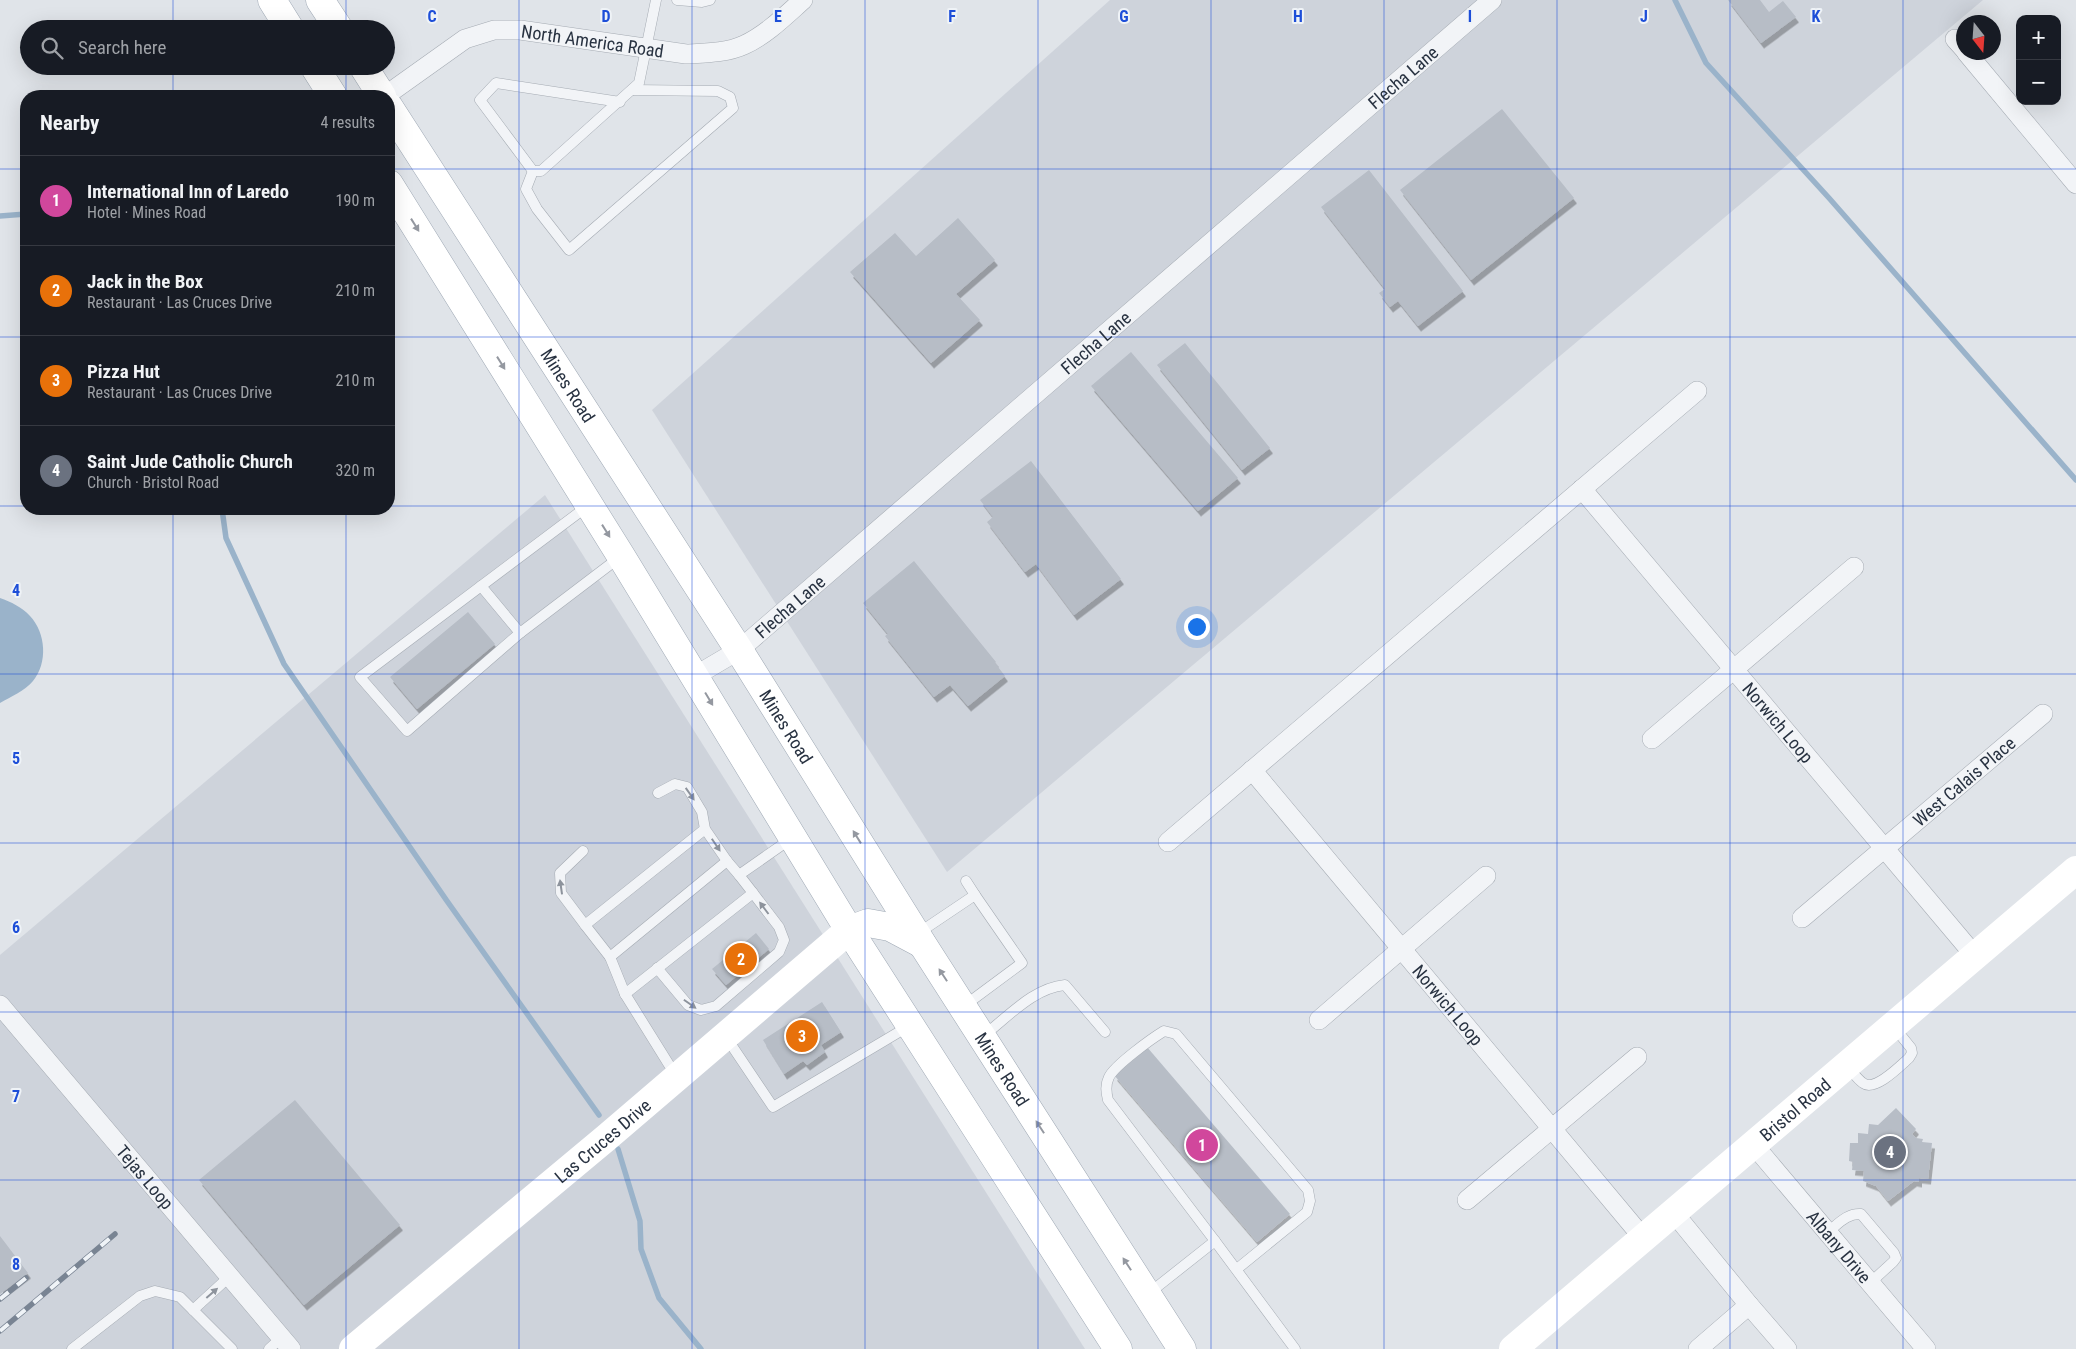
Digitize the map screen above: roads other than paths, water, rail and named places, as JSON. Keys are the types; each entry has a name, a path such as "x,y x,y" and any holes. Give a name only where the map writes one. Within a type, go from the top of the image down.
{"main road":[{"path":"272,0 284,20"},
{"path":"320,0 333,20"},
{"path":"320,75 329,90"},
{"path":"369,75 379,90"},
{"name":"Mines Road","path":"395,116 740,650 920,939 1182,1349"},
{"path":"395,194 590,505 849,930 1118,1349"},
{"name":"Bristol Road","path":"1513,1349 2076,870"},
{"path":"849,930 868,923 890,927 920,939"},
{"name":"Las Cruces Drive","path":"353,1349 677,1078 849,930"}],"street":[{"name":"North America Road","path":"392,90 465,39 494,30 520,30 686,54 709,52 742,46 764,33 803,0"},
{"name":"Flecha Lane","path":"695,676 740,650 1492,0"},
{"path":"1972,60 2076,184"},
{"path":"1168,842 1697,391"},
{"name":"Norwich Loop","path":"1582,490 1975,956"},
{"path":"1652,739 1854,567"},
{"name":"West Calais Place","path":"1802,918 2043,714"},
{"name":"Norwich Loop","path":"1252,770 1644,1239"},
{"path":"1319,1020 1486,876"},
{"name":"Tejas Loop","path":"0,1005 230,1276 281,1345"},
{"path":"1467,1200 1637,1057"},
{"name":"Albany Drive","path":"1753,1144 1926,1349"},
{"path":"1674,1213 1787,1349"},
{"path":"1698,1349 1749,1305"}],"lane":[{"path":"534,171 541,171 639,83 656,0"},
{"path":"676,0 702,2 710,0"},
{"path":"534,171 480,100 496,82 620,102"},
{"path":"534,171 526,189 537,209 569,250 733,108 730,97 718,91 632,90"},
{"path":"590,505 360,677 407,731 520,633 621,556"},
{"path":"481,586 520,633"},
{"path":"657,968 688,1005 701,1010 716,1006 779,952 784,940 779,927 727,861 705,829 702,812 686,787 675,784 658,793"},
{"path":"585,926 705,829"},
{"path":"739,875 793,838"},
{"path":"584,851 560,873 561,893 610,957 625,994 677,1078"},
{"path":"610,957 727,861"},
{"path":"963,1007 1022,963 966,881"},
{"path":"625,994 753,892"},
{"path":"920,939 975,894"},
{"path":"982,1037 1041,991 1053,986 1065,985 1105,1032"},
{"path":"725,1036 773,1107 910,1025"},
{"path":"1237,1269 1307,1212 1310,1201 1308,1190 1176,1034 1164,1031 1146,1042 1109,1076 1106,1088 1108,1100 1237,1269 1293,1348"},
{"path":"1828,1232 1846,1217 1861,1214 1894,1253 1896,1258 1893,1262 1870,1283"},
{"path":"1147,1294 1216,1241"},
{"path":"193,1310 230,1276"},
{"path":"72,1349 140,1296 154,1291 180,1297 232,1349"}],"water":[{"path":"0,598 16,605 30,616 42,639 43,657 38,674 30,685 0,703"}],"waterway":[{"path":"1675,0 1706,63 1829,198 2076,480"},
{"path":"0,216 20,214"},
{"path":"223,515 226,538 284,664 447,901 599,1115"},
{"path":"618,1149 640,1221 641,1249 659,1298 701,1349"}],"railway":[{"path":"0,1331 115,1234"},
{"path":"0,1299 26,1278"}],"place":[{"name":"Jack in the Box","path":"741,959"},
{"name":"Pizza Hut","path":"802,1036"},
{"name":"International Inn of Laredo","path":"1202,1145"},
{"name":"Saint Jude Catholic Church","path":"1890,1152"}]}
